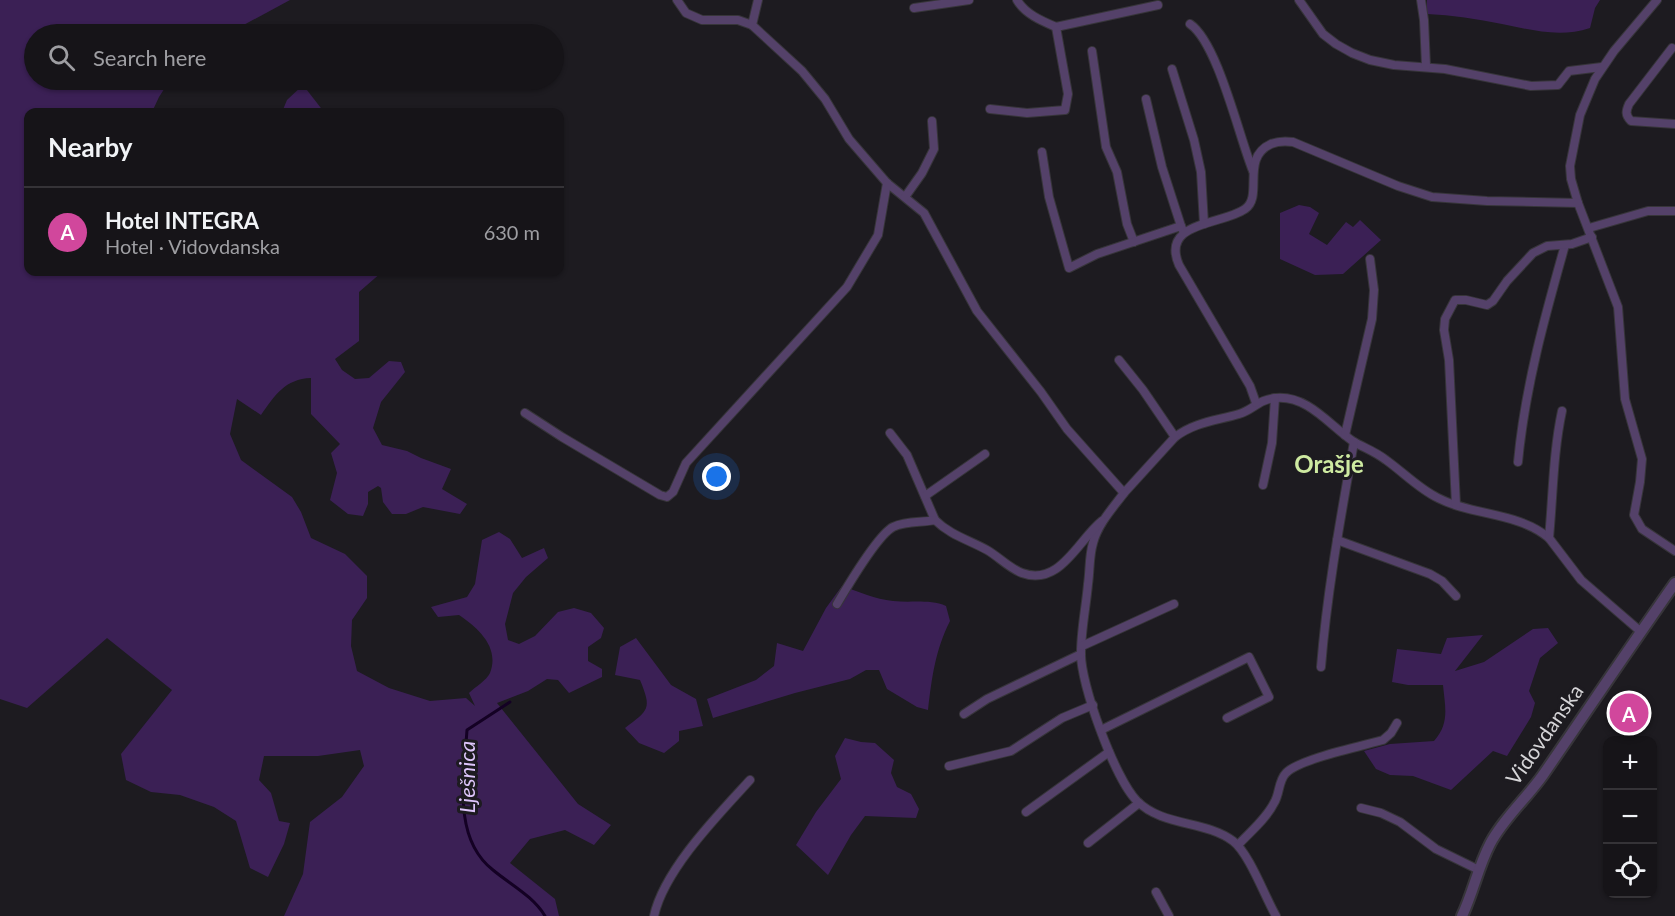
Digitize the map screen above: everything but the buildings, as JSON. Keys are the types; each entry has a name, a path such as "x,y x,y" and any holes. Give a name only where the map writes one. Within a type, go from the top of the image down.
{"street":[{"path":"677,0 686,13 702,20 738,20 752,25 802,71 830,106 849,139 887,183 924,213 976,311 1041,392 1067,429 1124,493"},
{"path":"752,25 758,0"},
{"path":"914,8 969,0"},
{"path":"1017,0 1036,18 1056,27 1158,5"},
{"path":"1299,0 1323,34 1336,44 1352,53 1394,65 1426,66 1531,87 1558,86 1569,71 1602,67"},
{"path":"1420,0 1424,20 1426,66"},
{"path":"1657,0 1602,67 1590,90 1580,115 1571,154 1571,179 1618,307 1625,399 1642,459 1634,515 1642,529 1675,551"},
{"path":"1190,24 1196,28 1208,47 1226,90 1253,171"},
{"path":"990,109 1027,113 1065,110 1068,94 1056,27"},
{"path":"1672,48 1626,111 1631,121 1675,124"},
{"path":"1092,51 1106,147 1117,172 1127,224 1134,242"},
{"path":"1172,69 1194,140 1201,172 1203,224"},
{"path":"1146,99 1162,167 1182,229 1175,255 1250,386 1256,403"},
{"path":"905,196 922,173 934,149 932,121"},
{"path":"1042,152 1049,197 1069,268 1097,254 1235,215 1248,208 1252,199 1253,171 1257,158 1266,147 1278,142 1286,141 1432,197 1578,203"},
{"path":"525,413 660,495 668,496 673,492 686,463 847,287 878,235 887,183"},
{"path":"1589,228 1648,211 1675,211"},
{"path":"1456,505 1449,360 1444,330 1445,320 1455,300 1490,304 1507,281 1533,253 1547,246 1565,245 1592,237"},
{"path":"1518,462 1526,399 1542,327 1565,245"},
{"path":"1345,435 1372,320 1374,290 1370,259"},
{"path":"1119,360 1175,437"},
{"path":"1263,485 1272,443 1275,398"},
{"path":"890,433 907,455 935,520 945,530 987,550 1023,573 1038,575 1053,571 1067,561 1083,539 1103,520 1124,493 1175,437 1194,425 1240,414 1256,403 1275,398 1301,402 1354,442 1379,455 1435,497 1534,527 1549,538 1585,585 1640,631"},
{"path":"1549,538 1555,443 1562,411"},
{"path":"1321,667 1337,540 1354,442"},
{"path":"926,496 985,454"},
{"path":"837,604 864,562 892,528 913,522 935,520"},
{"path":"1103,520 1093,543 1081,650 1092,705 1110,752 1125,785 1139,803 1164,818 1213,831 1238,845 1276,916"},
{"path":"1337,540 1430,574 1442,581 1456,596"},
{"name":"Vidovdanska","path":"1461,916 1469,901 1490,843 1502,824 1530,793 1640,631 1673,591"},
{"path":"964,714 987,699 1174,604"},
{"path":"1101,730 1249,657 1269,697 1227,718"},
{"path":"948,766 1011,752 1062,718 1092,705"},
{"path":"1238,845 1270,810 1286,773 1309,761 1383,740 1397,723"},
{"path":"1026,812 1110,752"},
{"path":"654,916 666,884 704,831 750,780"},
{"path":"1088,843 1139,803"},
{"path":"1361,808 1381,813 1400,822 1436,849 1479,870"},
{"path":"1156,892 1169,916"}],"shaded area":[{"path":"0,0 290,0 246,24 24,24 24,90 164,90 154,108 24,108 24,276 377,276 359,292 359,341 335,359 342,370 355,379 369,378 389,361 401,362 405,372 381,402 373,428 382,445 407,451 451,469 442,489 467,504 460,514 423,507 406,514 392,514 383,502 381,488 378,486 368,492 368,504 363,516 348,514 330,500 337,473 331,453 340,444 311,414 311,378 294,381 287,385 261,415 237,399 230,434 241,460 292,497 301,512 311,538 345,554 367,576 367,598 352,620 351,646 357,671 389,688 430,701 466,698 475,706 469,693 488,676 492,664 490,647 480,632 459,615 438,617 431,607 467,597 475,584 482,540 499,532 510,539 522,558 544,548 548,558 526,577 513,593 505,624 508,640 519,644 535,636 558,612 574,608 591,613 604,628 601,638 588,647 588,661 602,669 602,677 569,693 558,680 547,679 528,691 497,703 578,804 611,825 594,845 565,830 530,839 510,863 555,899 559,916 284,916 303,874 310,822 342,797 364,766 360,750 318,756 264,756 259,780 271,793 279,821 290,823 284,844 268,877 250,868 236,821 214,807 180,795 151,792 126,780 121,754 172,690 107,638 27,708 0,699"},
{"path":"1427,0 1600,0 1595,8 1590,28 1557,33 1427,14"},
{"path":"298,90 307,90 321,108 284,108 287,100"},
{"path":"1299,205 1310,207 1319,213 1309,234 1327,245 1346,222 1353,227 1360,220 1381,240 1343,274 1315,275 1280,259 1280,213"},
{"path":"842,586 886,600 927,602 946,606 950,621 938,654 928,710 917,707 887,689 879,670 866,670 850,679 713,718 707,699 756,680 774,666 777,643 803,651 826,608"},
{"path":"1548,628 1558,643 1540,658 1529,691 1535,703 1531,717 1507,756 1493,751 1451,790 1413,776 1390,775 1376,769 1364,751 1390,744 1434,741 1444,721 1443,685 1408,685 1392,682 1397,649 1441,654 1447,638 1483,635 1455,671 1484,662 1533,629"},
{"path":"636,638 671,685 696,699 703,726 679,731 679,741 664,753 639,743 625,728 643,713 647,703 640,680 615,675 620,647"},
{"path":"845,738 875,743 894,760 891,773 897,787 911,794 919,809 916,818 865,816 828,875 796,845 816,812 841,779 835,756"}],"waterway":[{"name":"Lješnica","path":"510,702 467,730 463,786 466,824 471,841 480,857 528,897 545,916"}],"place":[{"name":"Hotel INTEGRA","path":"1629,713"}],"district":[{"name":"Orašje","path":"1329,465"}]}
